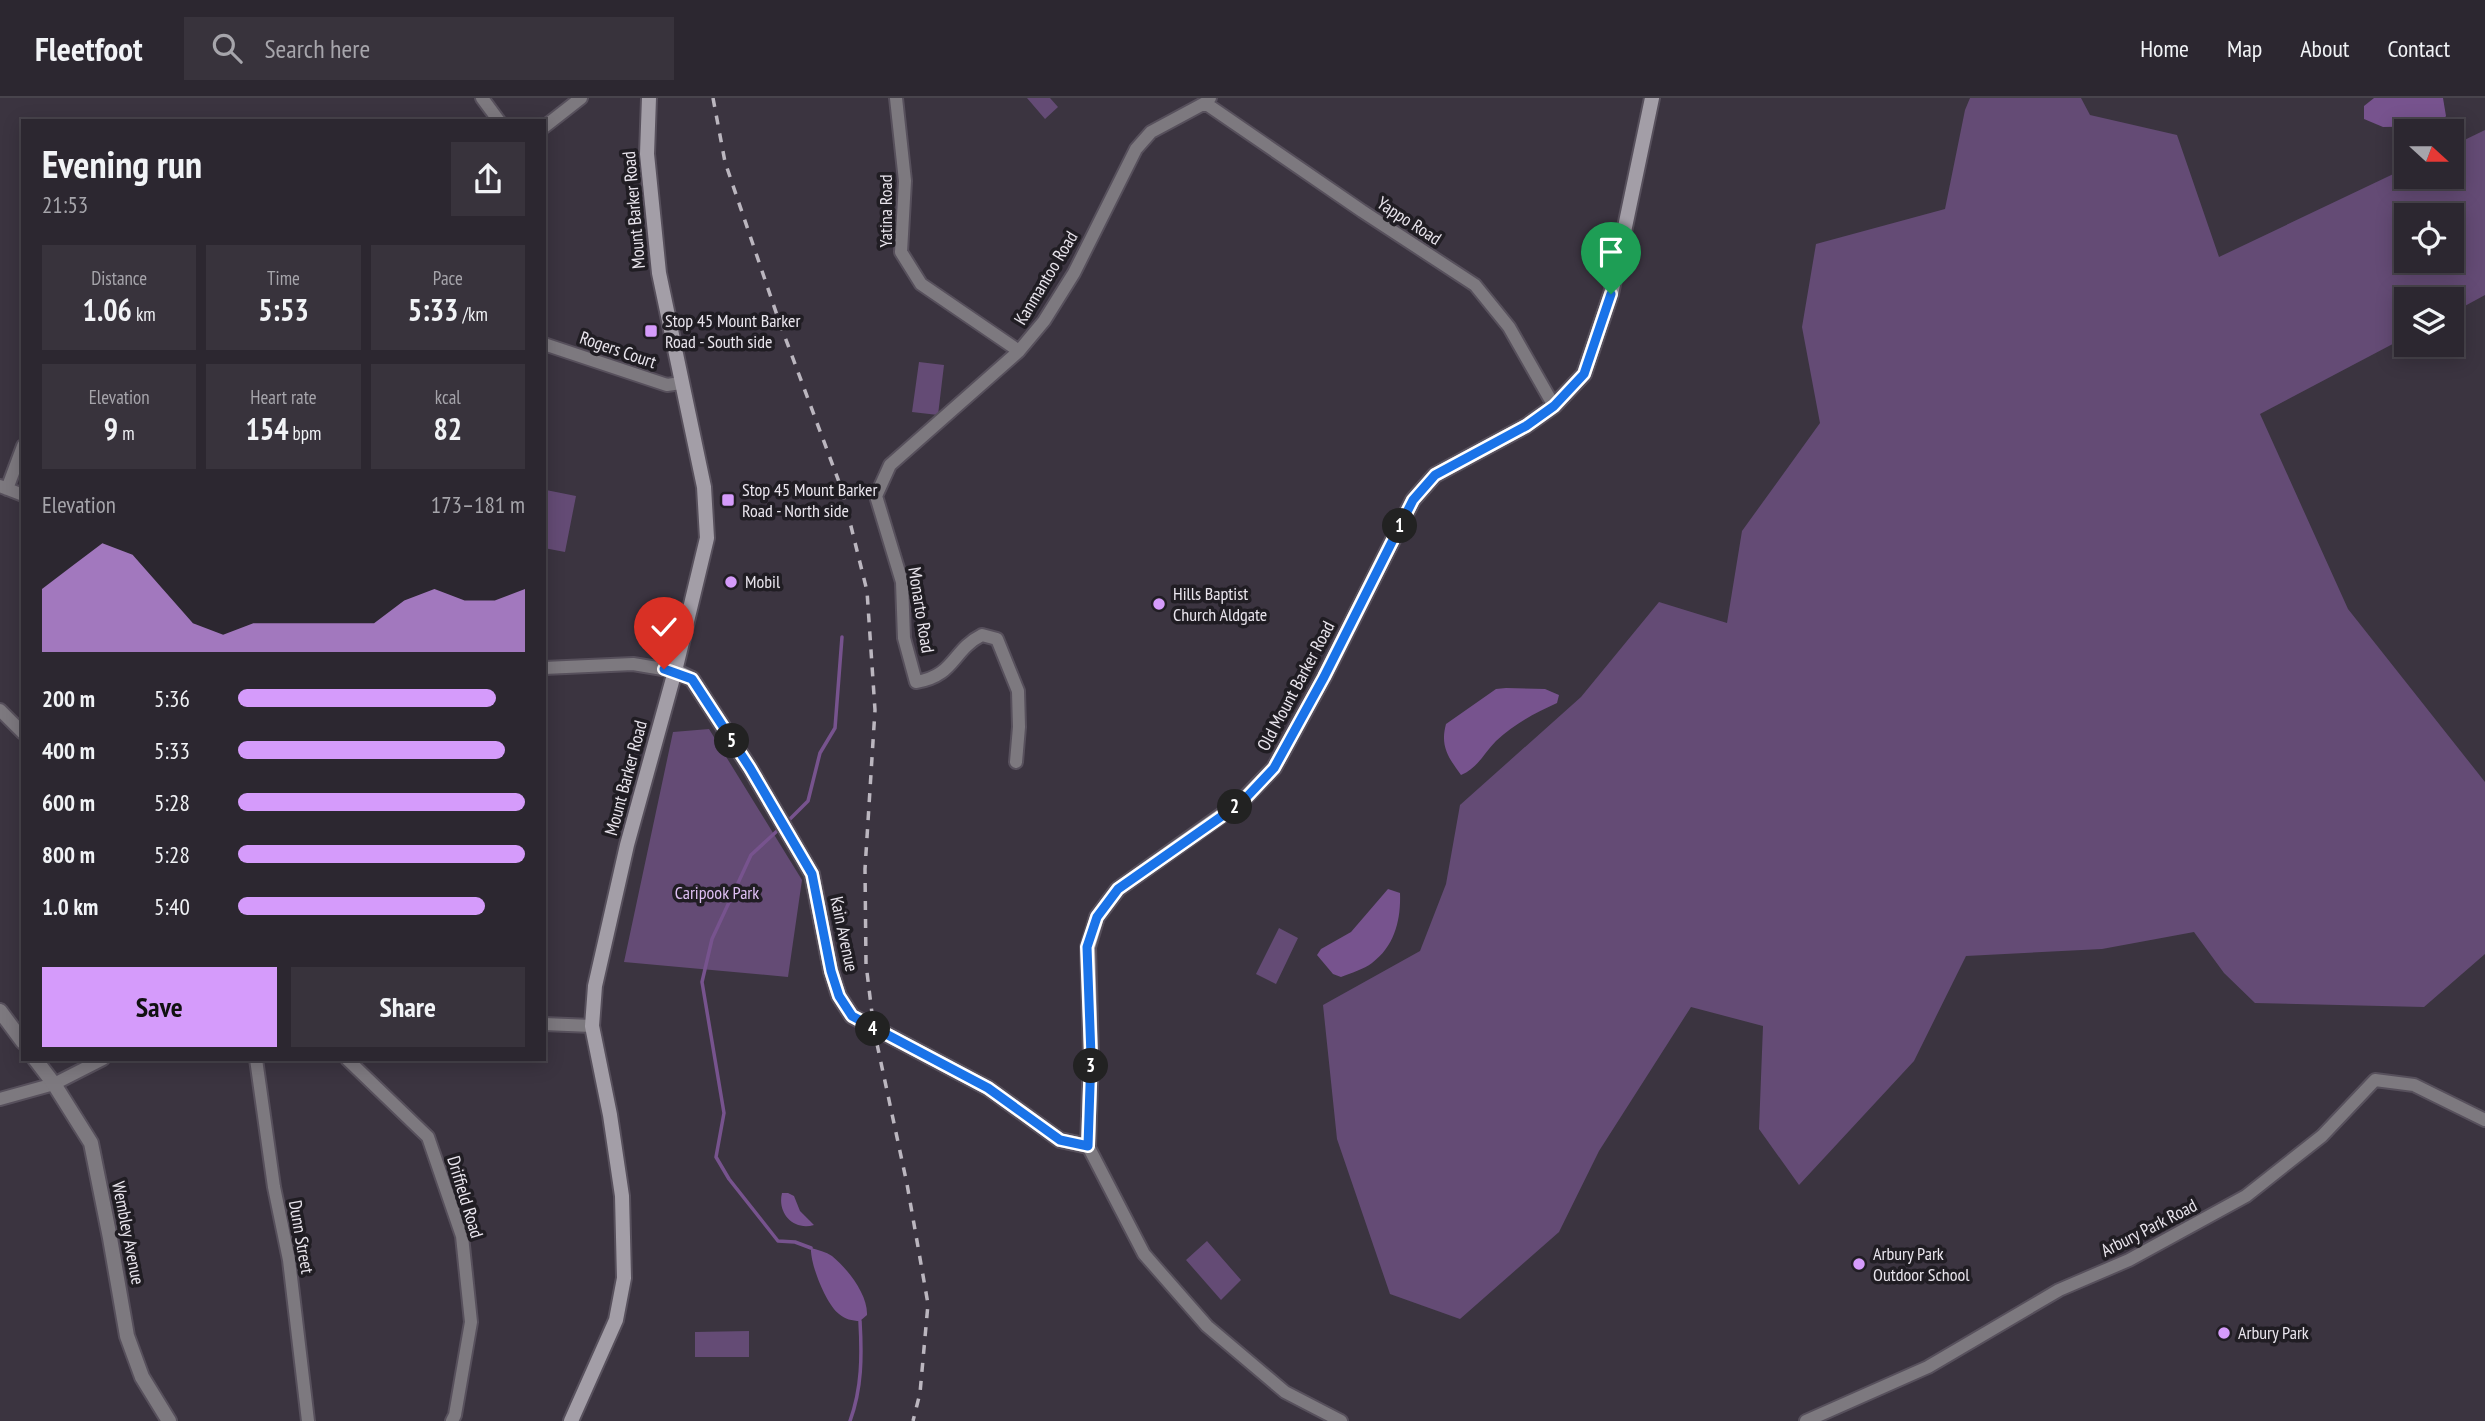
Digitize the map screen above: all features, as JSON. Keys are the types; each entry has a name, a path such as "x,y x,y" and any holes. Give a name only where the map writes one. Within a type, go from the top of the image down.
{"main road":[{"name":"Mount Barker Road","path":"571,1421 616,1320 624,1278 622,1196 610,1115 592,1027 595,986 627,845 675,671 707,538 704,487 659,273 647,154 649,98"},
{"name":"Old Mount Barker Road","path":"1088,1146 1091,1056 1087,947 1097,917 1118,889 1242,802 1274,768 1324,677 1413,500 1435,475 1526,426 1554,406 1584,374 1611,294 1651,98"},
{"name":"Kain Avenue","path":"675,671 692,679 750,768 812,874 831,971 839,996 852,1016 988,1088 1060,1140 1088,1146"}],"street":[{"path":"482,98 498,119"},
{"path":"546,125 581,98"},
{"name":"Yatina Road","path":"895,98 905,181 901,252 921,284 1020,351"},
{"name":"Kanmantoo Road","path":"890,465 1020,351 1044,321 1074,272 1136,149 1151,132 1208,101"},
{"name":"Yappo Road","path":"1208,101 1362,211 1475,285 1509,327 1554,406"},
{"name":"Rogers Court","path":"546,345 667,386 681,383"},
{"path":"21,450 3,488 21,494"},
{"name":"Monarto Road","path":"890,465 876,496 902,582 904,638 916,682 931,680 948,669 968,642 982,635 997,639 1018,691 1016,762"},
{"path":"546,668 633,664 675,671"},
{"path":"0,710 21,731"},
{"path":"0,1011 21,1039"},
{"path":"546,1024 592,1027"},
{"name":"Wembley Avenue","path":"37,1061 90,1143 127,1336 142,1377 169,1421"},
{"path":"0,1099 54,1084 99,1061"},
{"name":"Dunn Street","path":"257,1061 274,1187 289,1260 308,1421"},
{"name":"Driffield Road","path":"349,1061 428,1137 462,1236 471,1322 452,1421"},
{"name":"Arbury Park Road","path":"1806,1421 1928,1367 2059,1290 2129,1261 2246,1196 2322,1136 2375,1080 2414,1085 2485,1120"},
{"name":"Old Mount Barker Road","path":"1088,1146 1144,1254 1207,1326 1285,1392 1342,1421"}],"green space":[{"path":"1027,98 1050,98 1058,107 1045,119"},
{"path":"1970,98 2081,98 2090,115 2177,135 2219,257 2394,174 2394,189 2464,189 2464,140 2485,130 2485,295 2464,306 2464,287 2394,287 2394,343 2260,414 2348,609 2485,782 2485,954 2424,1007 2255,1003 2224,973 2194,932 2102,949 1966,956 1914,1061 1799,1185 1759,1129 1763,1026 1691,1007 1599,1151 1559,1232 1460,1319 1390,1294 1337,1139 1323,1005 1420,951 1446,884 1460,805 1581,697 1659,602 1727,623 1742,531 1820,423 1802,327 1816,244 1945,209 1965,110"},
{"path":"919,362 944,365 938,415 912,412"},
{"path":"546,490 576,496 565,552 546,548"},
{"name":"Caripook Park","path":"709,729 802,880 788,977 624,962 673,732"},
{"path":"1279,928 1298,938 1276,984 1256,974"},
{"path":"1207,1241 1241,1280 1221,1300 1186,1260"},
{"path":"749,1331 749,1357 695,1357 695,1332"}],"shaded area":[{"path":"2374,98 2443,98 2446,116 2444,119 2394,119 2394,127 2383,127 2364,119 2364,106"},
{"path":"1496,689 1545,689 1559,695 1557,703 1510,729 1476,764 1461,775 1446,751 1446,724"},
{"path":"1388,889 1400,893 1400,903 1398,922 1386,949 1372,963 1361,969 1341,977 1333,974 1317,955 1321,949 1351,932"},
{"path":"782,1193 794,1196 800,1211 814,1225 799,1225 788,1219 782,1207"},
{"path":"811,1248 832,1256 856,1283 864,1299 867,1315 860,1321 841,1316 829,1302 816,1273"}],"waterway":[{"path":"790,819 808,801 820,753 835,728 842,637"},
{"path":"777,831 751,855 712,939 702,982 724,1113 716,1157 729,1179 778,1241 795,1242 811,1248"},
{"path":"850,1421 860,1372 860,1321"}],"railway":[{"path":"713,98 725,162 779,321 842,490 867,591 875,710 865,869 866,964 874,1030 907,1184 928,1304 920,1393 913,1421"}],"place":[{"name":"Stop 45 Mount Barker Road - South side","path":"651,331"},
{"name":"Stop 45 Mount Barker Road - North side","path":"728,500"},
{"name":"Mobil","path":"731,582"},
{"name":"Hills Baptist Church Aldgate","path":"1159,604"},
{"name":"Arbury Park Outdoor School","path":"1859,1264"},
{"name":"Arbury Park","path":"2224,1333"}],"route":[{"path":"664,669 692,679 750,768 812,874 831,971 839,996 852,1016 988,1088 1060,1140 1088,1146 1091,1056 1087,947 1097,917 1118,889 1242,802 1274,768 1324,677 1413,500 1435,475 1526,426 1554,406 1584,374 1611,294"}]}
